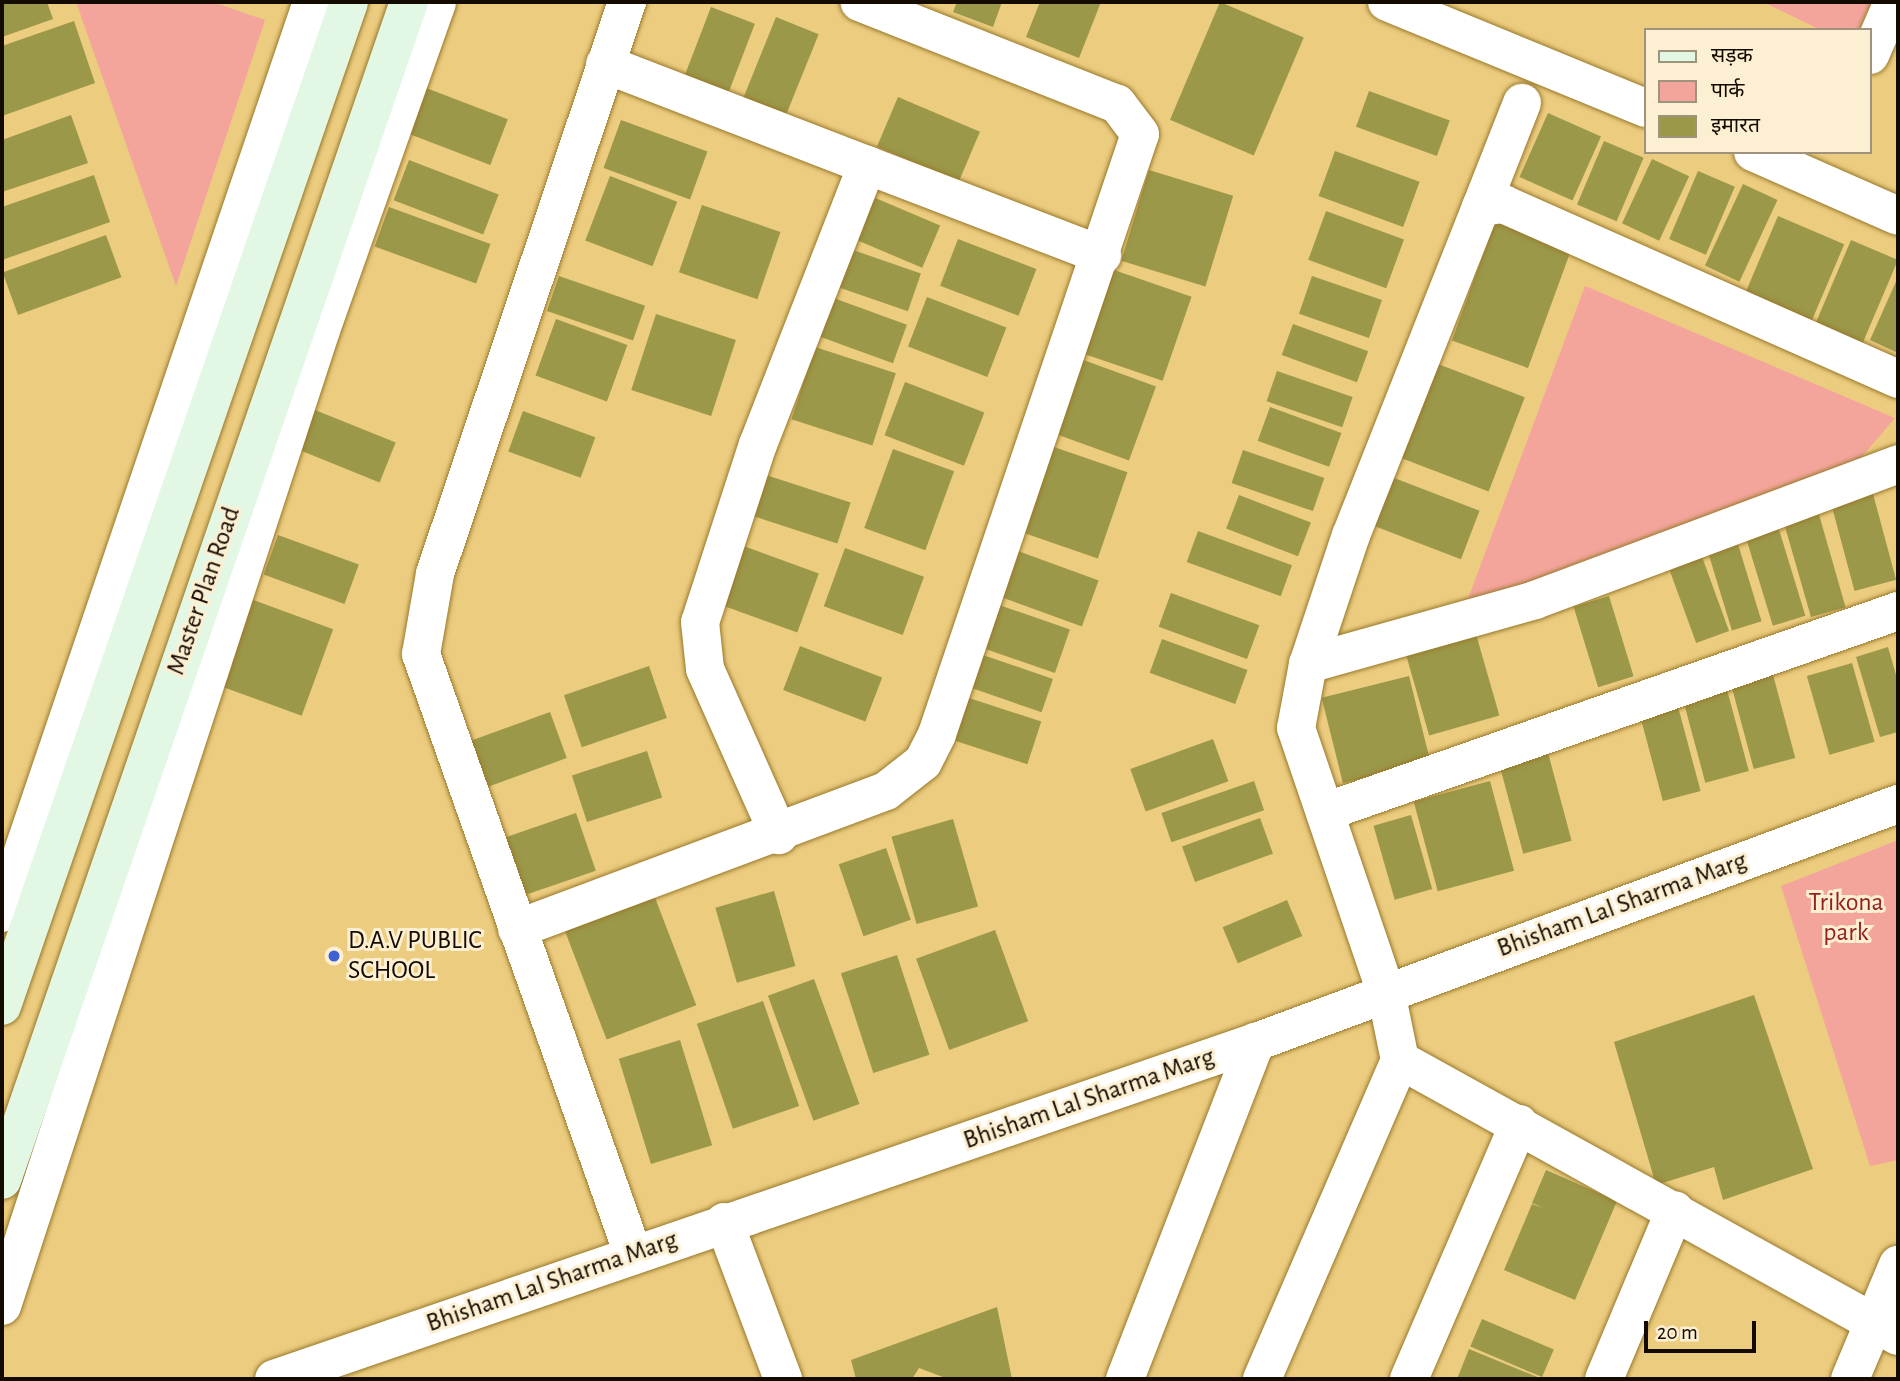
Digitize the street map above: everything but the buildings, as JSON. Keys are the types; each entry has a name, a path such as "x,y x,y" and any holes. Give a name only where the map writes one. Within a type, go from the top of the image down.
{"main road":[{"path":"2,1006 349,2"},
{"name":"Master Plan Road","path":"2,1180 409,2"}],"street":[{"path":"2,912 313,2"},
{"path":"2,1306 317,343 437,2"},
{"path":"627,2 423,617 428,687 633,1254"},
{"path":"517,929 779,835 886,791 923,762 983,606 1136,155 1140,134 1132,115 860,2"},
{"path":"1387,2 1449,14 1644,107"},
{"path":"1872,50 1893,2"},
{"path":"605,64 1101,255"},
{"path":"1262,1379 1400,1060 1387,992 1296,728 1308,664 1351,535 1522,103"},
{"path":"1763,154 1824,166 1898,216"},
{"path":"779,835 705,669 701,622 758,444 867,165"},
{"path":"1480,207 1504,204 1898,379"},
{"path":"1308,664 1535,600 1898,464"},
{"path":"1325,812 1898,611"},
{"name":"Bhisham Lal Sharma Marg","path":"274,1379 724,1222 1256,1042 1898,804"},
{"path":"1125,1379 1256,1042"},
{"path":"1400,1060 1887,1328"},
{"path":"1409,1379 1519,1124"},
{"path":"1604,1379 1675,1210"},
{"path":"724,1222 783,1379"},
{"path":"1850,1379 1887,1328 1898,1265"}],"green space":[{"path":"76,2 213,2 265,20 176,286"},
{"path":"1763,2 1871,2 1860,28 1817,28"},
{"path":"1585,286 1895,418 1853,467 1590,569 1466,604"},
{"name":"Trikona park","path":"1898,840 1898,1160 1870,1166 1781,886"}],"place":[{"name":"D.A.V PUBLIC SCHOOL","path":"334,956"}]}
